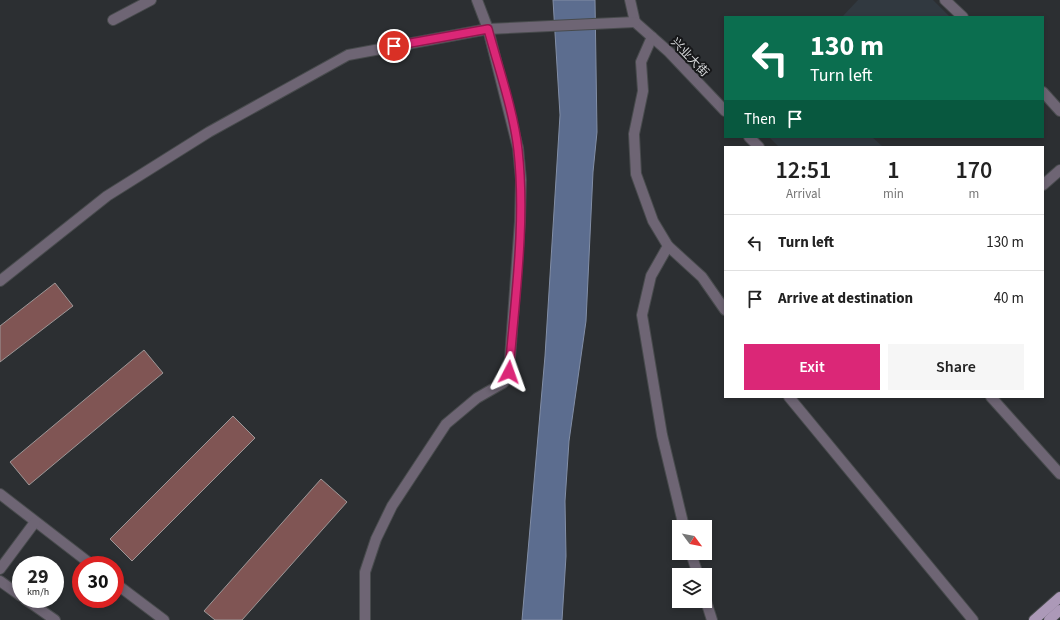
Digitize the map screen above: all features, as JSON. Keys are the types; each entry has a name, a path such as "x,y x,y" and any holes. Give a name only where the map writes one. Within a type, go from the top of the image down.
{"main road":[{"path":"1034,620 1060,597"},
{"path":"1049,620 1060,610"}],"street":[{"path":"113,20 151,0"},
{"path":"365,620 365,572 376,539 392,506 446,424 478,398 503,383 508,378 520,221 521,180 518,148 512,121 488,29 477,0"},
{"path":"0,281 107,196 209,132 348,55 488,29 635,22 630,0"},
{"path":"945,0 962,16"},
{"name":"兴业大街","path":"635,22 652,37 724,110"},
{"path":"652,37 642,62 643,91 634,134 636,174 653,221 668,246 702,277 724,309"},
{"path":"1044,93 1060,111"},
{"path":"750,138 758,146"},
{"path":"1044,185 1060,170"},
{"path":"668,246 651,276 642,315 662,434 682,520"},
{"path":"790,398 973,620"},
{"path":"992,398 1060,474"},
{"path":"0,494 80,556"},
{"path":"0,569 35,522"},
{"path":"0,581 12,590"},
{"path":"124,590 158,618"},
{"path":"38,608 55,620"},
{"path":"708,608 712,620"}],"shaded area":[{"path":"858,0 933,0 949,16 843,16"},
{"path":"770,138 873,138 882,146 778,146"}],"water":[{"path":"553,0 595,0 597,132 593,172 586,321 569,441 565,501 566,556 562,620 522,620 545,356 560,115"}],"building":[{"path":"55,283 73,306 0,362 0,326"},
{"path":"144,350 163,373 29,485 10,462"},
{"path":"233,416 255,438 132,561 110,539"},
{"path":"321,479 347,502 242,620 215,620 204,611"}],"route":[{"path":"394,46 488,29 518,148 521,180 520,221 509,372"}]}
